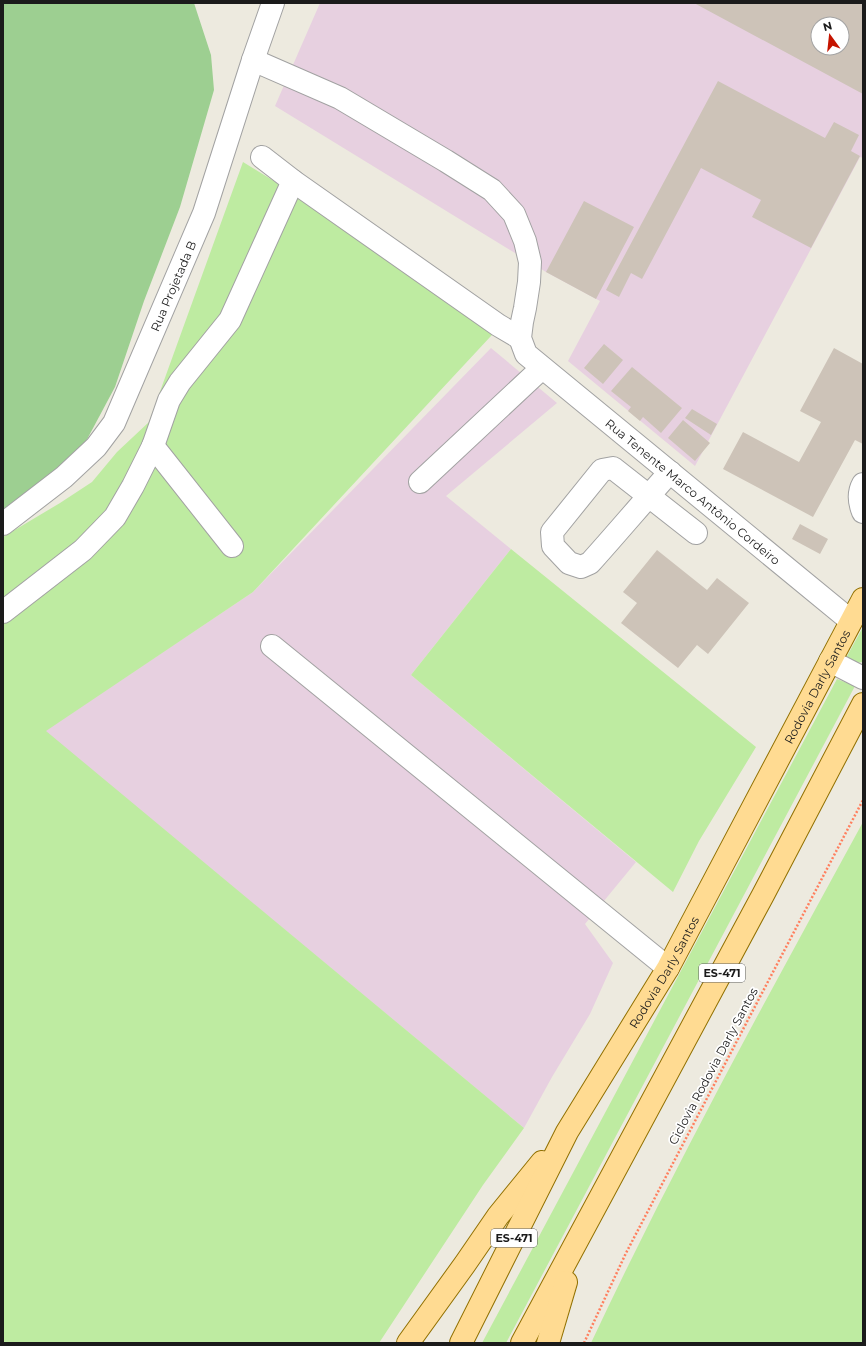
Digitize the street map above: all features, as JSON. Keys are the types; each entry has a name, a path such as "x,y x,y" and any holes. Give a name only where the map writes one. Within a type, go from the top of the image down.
{"main road":[{"name":"Rodovia Darly Santos","path":"461,1343 567,1132 668,968 863,599"},
{"name":"ES-471","path":"522,1343 763,895 863,704"},
{"path":"408,1343 498,1216 567,1132"},
{"path":"548,1343 578,1241"}],"street":[{"name":"Rua Projetada B","path":"3,524 64,477 96,447 114,423 204,213 253,60 273,3"},
{"path":"253,60 340,98 446,160 492,190 514,214 525,241 530,262 526,308 520,338 498,325 293,181 262,157"},
{"path":"3,612 84,550 115,517 133,486 152,446 169,400 180,382 230,320 293,181"},
{"name":"Rua Tenente Marco Antônio Cordeiro","path":"520,338 526,354 538,365 852,621"},
{"path":"420,482 538,365"},
{"path":"152,446 232,546"},
{"path":"670,472 650,496 590,563 581,567 570,563 553,546 552,532 602,470 613,468 650,496 696,533"},
{"path":"863,484 859,491 860,505 863,512"},
{"path":"272,646 668,968"},
{"path":"830,661 863,678"}],"path":[{"name":"Ciclovia Rodovia Darly Santos","path":"584,1343 626,1253 863,800"}],"shaded area":[{"path":"320,3 863,3 863,158 860,157 695,466 568,361 600,301 546,272 275,106"},
{"path":"491,348 557,403 446,496 511,549 411,675 636,862 585,924 613,963 590,1014 552,1077 524,1128 45,731 253,592"}],"green space":[{"path":"3,3 194,3 211,55 214,90 180,207 144,301 115,387 84,445 42,484 3,510"},
{"path":"243,162 504,322 253,592 46,731 524,1128 483,1185 379,1343 3,1343 3,537 92,482 117,452 149,422"},
{"path":"511,549 756,747 699,841 673,892 411,675"},
{"path":"863,627 863,662 855,663 846,658"},
{"path":"837,679 855,686 506,1343 482,1343"},
{"path":"863,822 863,1343 591,1343 655,1211"}],"building":[{"path":"694,3 863,3 863,94"},
{"path":"718,81 825,138 834,122 859,135 851,151 860,156 811,248 752,217 761,200 701,168 642,279 631,273 619,297 606,290"},
{"path":"584,201 634,227 596,299 546,272"},
{"path":"604,344 623,360 603,384 584,368"},
{"path":"834,348 863,364 863,444 855,440 813,517 723,469 743,432 799,462 821,422 800,411"},
{"path":"632,367 682,408 661,433 643,417 640,421 628,411 631,407 611,391"},
{"path":"692,409 717,424 711,435 685,418"},
{"path":"683,420 710,443 695,461 668,438"},
{"path":"800,524 828,539 820,554 792,539"},
{"path":"657,550 707,590 717,578 749,603 708,654 697,645 678,668 621,623 637,603 623,592"}]}
